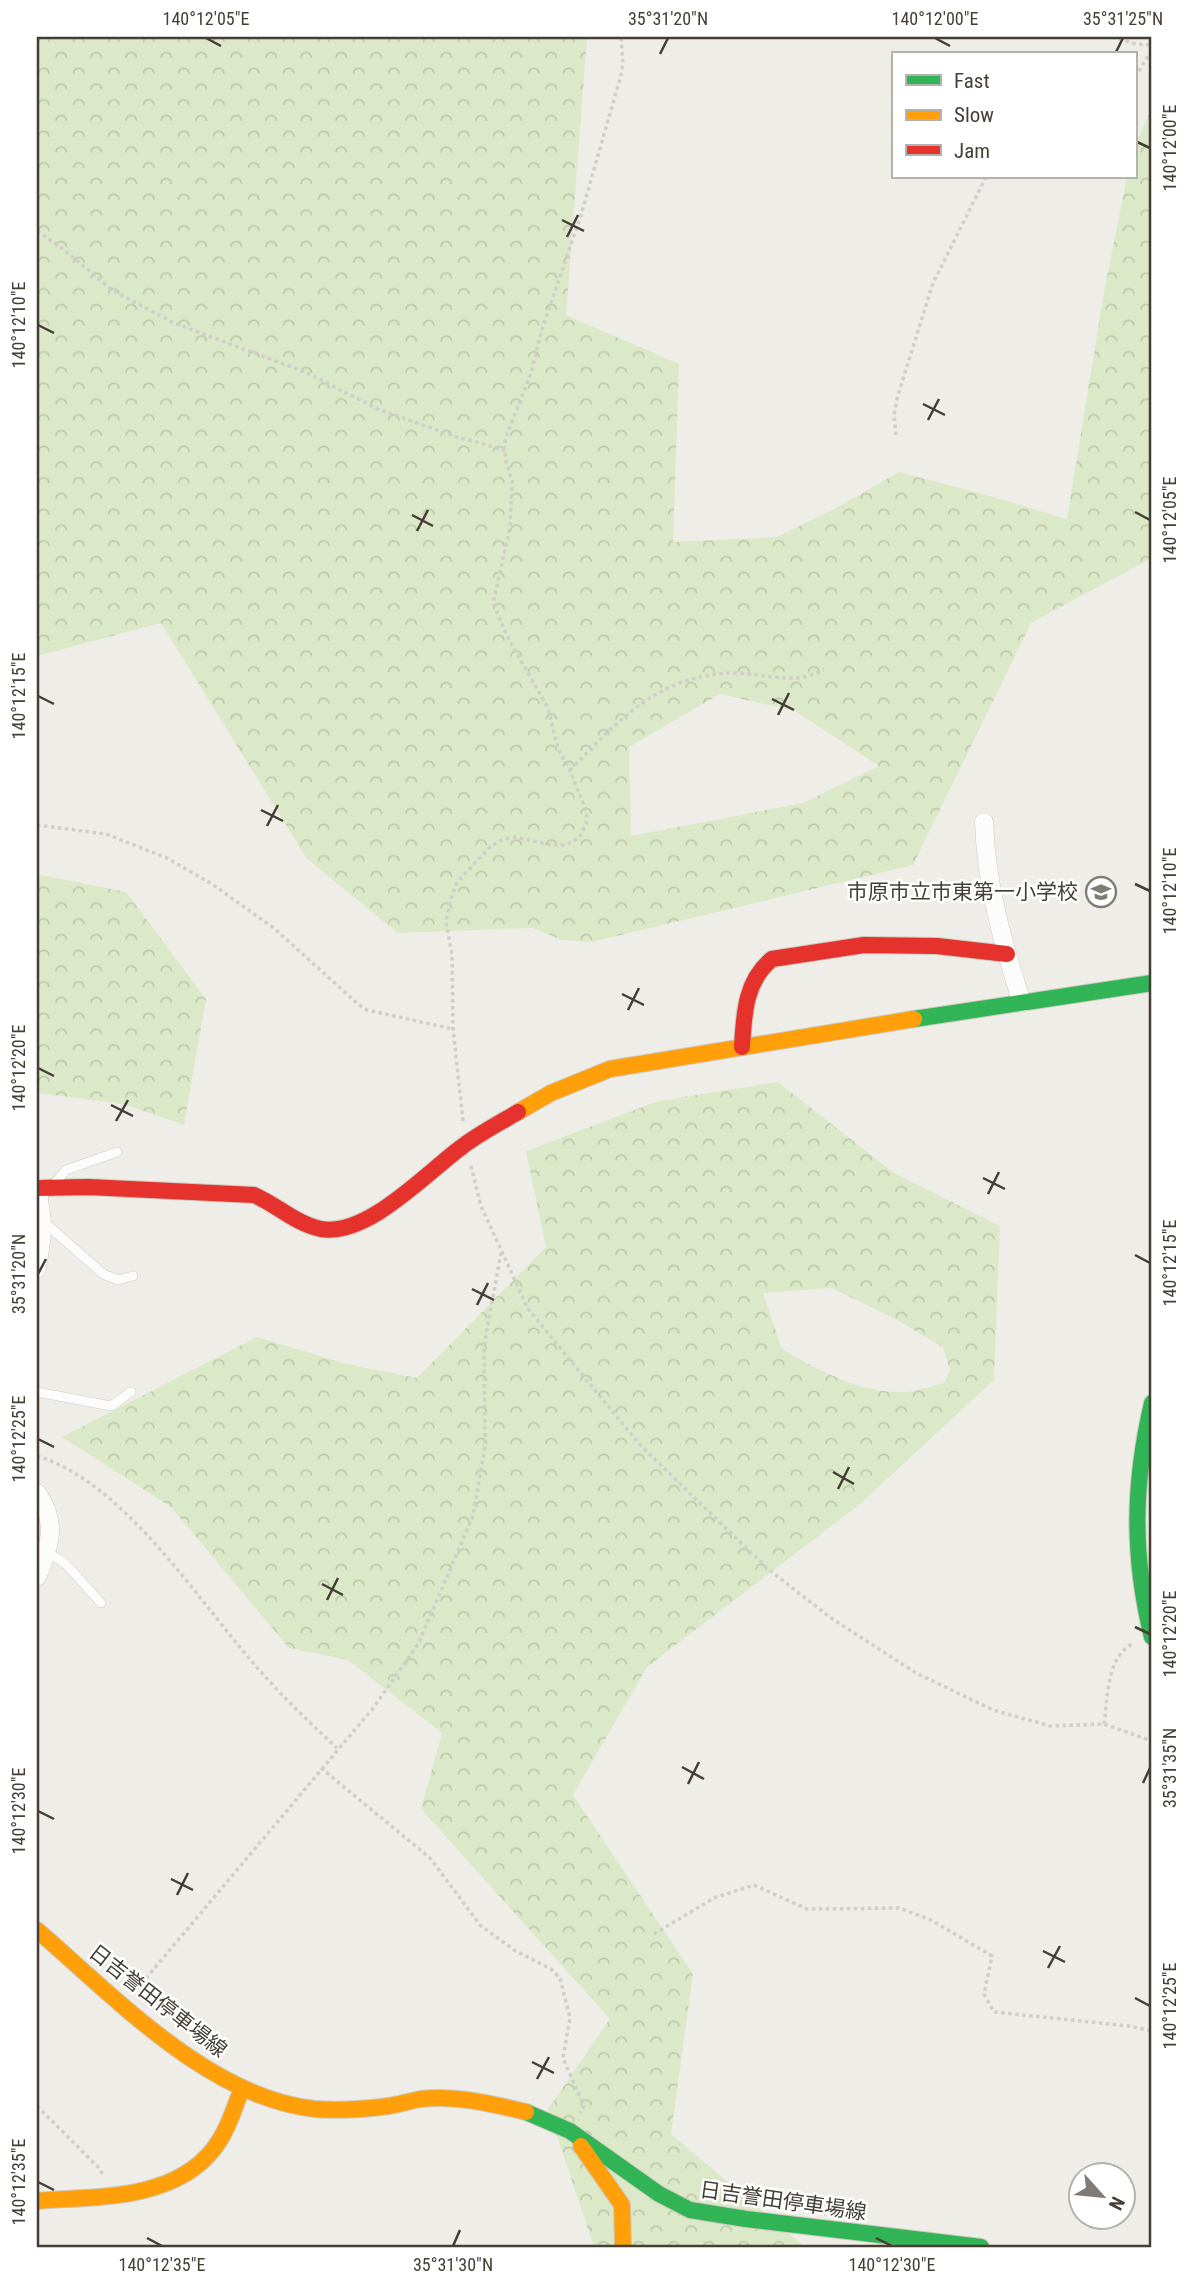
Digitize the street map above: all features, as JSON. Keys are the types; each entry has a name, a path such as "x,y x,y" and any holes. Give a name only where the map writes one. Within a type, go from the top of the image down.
{"street":[{"path":"984,822 986,862 1007,954 1022,1003"},
{"path":"742,1046 745,1009 754,977 760,967 772,959 864,945 937,946 1007,954"},
{"path":"37,1268 42,1221 37,1200 43,1188 88,1187 254,1195 300,1222 335,1230 365,1220 465,1144 551,1093 610,1069 1152,983"},
{"path":"1152,1403 1137,1481 1135,1525 1137,1570 1152,1635"},
{"path":"37,1493 46,1505 51,1530 48,1553 37,1577"},
{"name":"日吉誉田停車場線","path":"37,1930 148,2026 206,2070 242,2088 277,2100 314,2109 388,2106 422,2099 480,2101 532,2113 570,2130 659,2194 690,2210 746,2220 981,2247"},
{"path":"37,2201 145,2190 181,2178 211,2152 230,2119 242,2088"},
{"path":"570,2130 622,2206 623,2247"}],"lane":[{"path":"43,1188 66,1170 117,1152"},
{"path":"42,1221 103,1274 118,1280 133,1276"},
{"path":"37,1392 111,1406 131,1392"},
{"path":"48,1553 65,1563 101,1603"}],"path":[{"path":"621,37 621,75 581,215 543,326 530,376 507,434 505,450 512,481 510,527 493,603 507,636 542,696 558,749 587,812 586,824 579,838 565,845 551,845 515,837 491,846 457,882 446,922 452,954 453,1029 465,1144 481,1206 528,1309 641,1446 768,1569 831,1618 916,1673 982,1704 1050,1726 1104,1724 1152,1741"},
{"path":"1112,37 1152,47 1136,74"},
{"path":"896,435 894,415 898,395 933,283 986,178"},
{"path":"37,231 112,290 174,323 305,372 380,410 457,437 505,450"},
{"path":"569,770 633,708 678,684 698,677 733,673 804,677 824,670"},
{"path":"37,825 106,834 167,858 212,884 275,929 367,1010 453,1029"},
{"path":"125,2004 374,1707 418,1644 473,1516 485,1446 484,1346 501,1251"},
{"path":"37,1455 60,1465 113,1501 148,1537 261,1673 337,1748"},
{"path":"1104,1724 1113,1666 1125,1648 1152,1635"},
{"path":"321,1768 430,1858 480,1924 514,1950 551,1969 560,1978 570,2018 564,2058 584,2106 570,2130"},
{"path":"654,1934 714,1898 754,1885 807,1909 900,1908 931,1920 992,1955 984,1994 995,2012 1129,2026 1152,2031"},
{"path":"37,2106 99,2168 108,2194"}],"green space":[{"path":"37,37 587,37 566,315 679,364 673,542 777,537 836,508 899,472 1067,519 1104,292 1127,178 1136,178 1136,144 1152,107 1152,558 1031,623 913,865 592,942 562,940 532,928 398,933 307,859 161,623 37,656","holes":["720,694 795,711 879,766 803,803 631,836 629,747"]},
{"path":"37,874 126,892 206,999 184,1125 123,1104 37,1093"},
{"path":"778,1082 894,1173 1000,1226 994,1380 860,1504 647,1667 573,1795 693,1974 671,2134 805,2247 594,2247 548,2109 610,2019 421,1809 442,1733 348,1660 289,1648 171,1507 62,1437 257,1337 347,1364 417,1378 546,1247 526,1151 658,1101","holes":["832,1288 897,1320 943,1347 950,1370 944,1383 911,1391 889,1392 857,1385 826,1373 782,1349 763,1293"]}],"traffic: fast":[{"path":"914,1019 1152,983"},
{"path":"1152,1403 1141,1463 1137,1520 1141,1577 1152,1637"},
{"path":"526,2112 570,2131 659,2194 690,2210 981,2247"}],"traffic: slow":[{"path":"518,1112 551,1093 610,1069 914,1019"},
{"path":"37,1930 165,2040 238,2086 276,2101 315,2109 342,2110 447,2098 526,2112"},
{"path":"37,2201 131,2193 176,2179 195,2167 212,2151 230,2121 242,2088"},
{"path":"581,2146 622,2205 623,2247"}],"traffic: jam":[{"path":"742,1047 745,1010 751,988 756,977 772,959 864,945 937,946 1007,954"},
{"path":"37,1188 88,1187 254,1195 312,1227 339,1229 377,1213 470,1141 518,1112"}],"place":[{"name":"市原市立市東第一小学校","path":"1101,892"}]}
